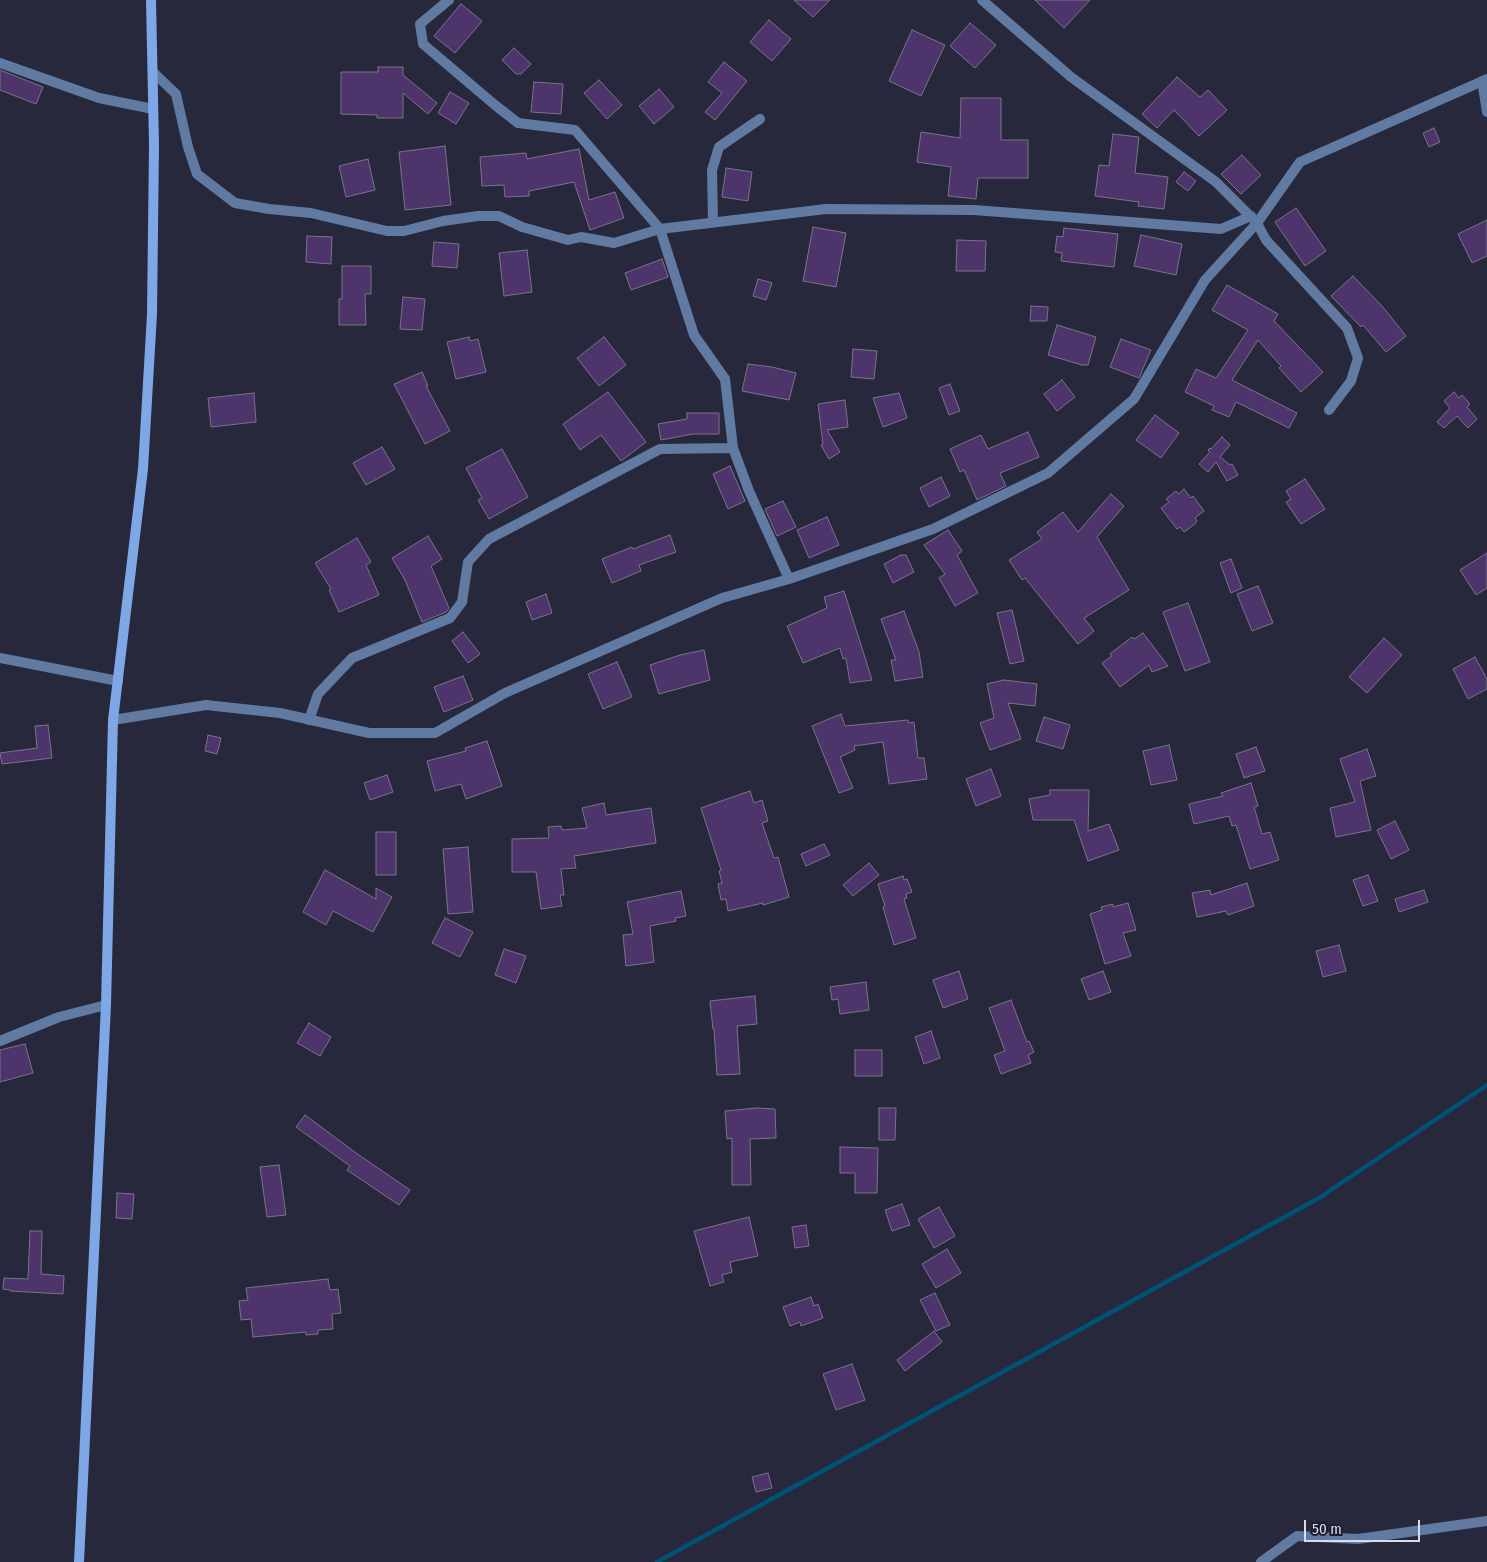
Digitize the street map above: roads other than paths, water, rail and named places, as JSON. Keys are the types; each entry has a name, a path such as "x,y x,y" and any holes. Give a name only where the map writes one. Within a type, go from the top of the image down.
{"main road":[{"path":"79,1562 106,1005 113,720 144,460 152,314 153,72 151,0"}],"street":[{"path":"449,0 420,24 423,44 518,122 575,130 660,229 694,335 725,379 733,448 749,491 789,579"},
{"path":"982,0 1071,77 1216,182 1254,219 1266,240 1347,328 1358,358 1351,381 1328,410"},
{"path":"0,63 99,98 153,109"},
{"path":"153,72 176,94 197,174 235,203 269,209 311,213 386,231 404,231 443,221 478,216 499,216 522,227 568,240 581,237 614,243 660,229 826,209 974,210 1220,229 1254,219"},
{"path":"113,720 206,705 280,713 369,733 435,733 505,693 722,598 789,579 933,529 1048,473 1134,400 1205,280 1300,162 1484,80 1487,112"},
{"path":"713,222 712,170 719,147 760,119"},
{"path":"310,720 318,694 352,658 450,618 462,602 468,562 489,539 660,449 733,448"},
{"path":"0,658 118,681"},
{"path":"0,1041 59,1016 106,1005"},
{"path":"1261,1562 1297,1536 1358,1539 1487,1521"}],"waterway":[{"path":"657,1562 1319,1198 1487,1085"}]}
